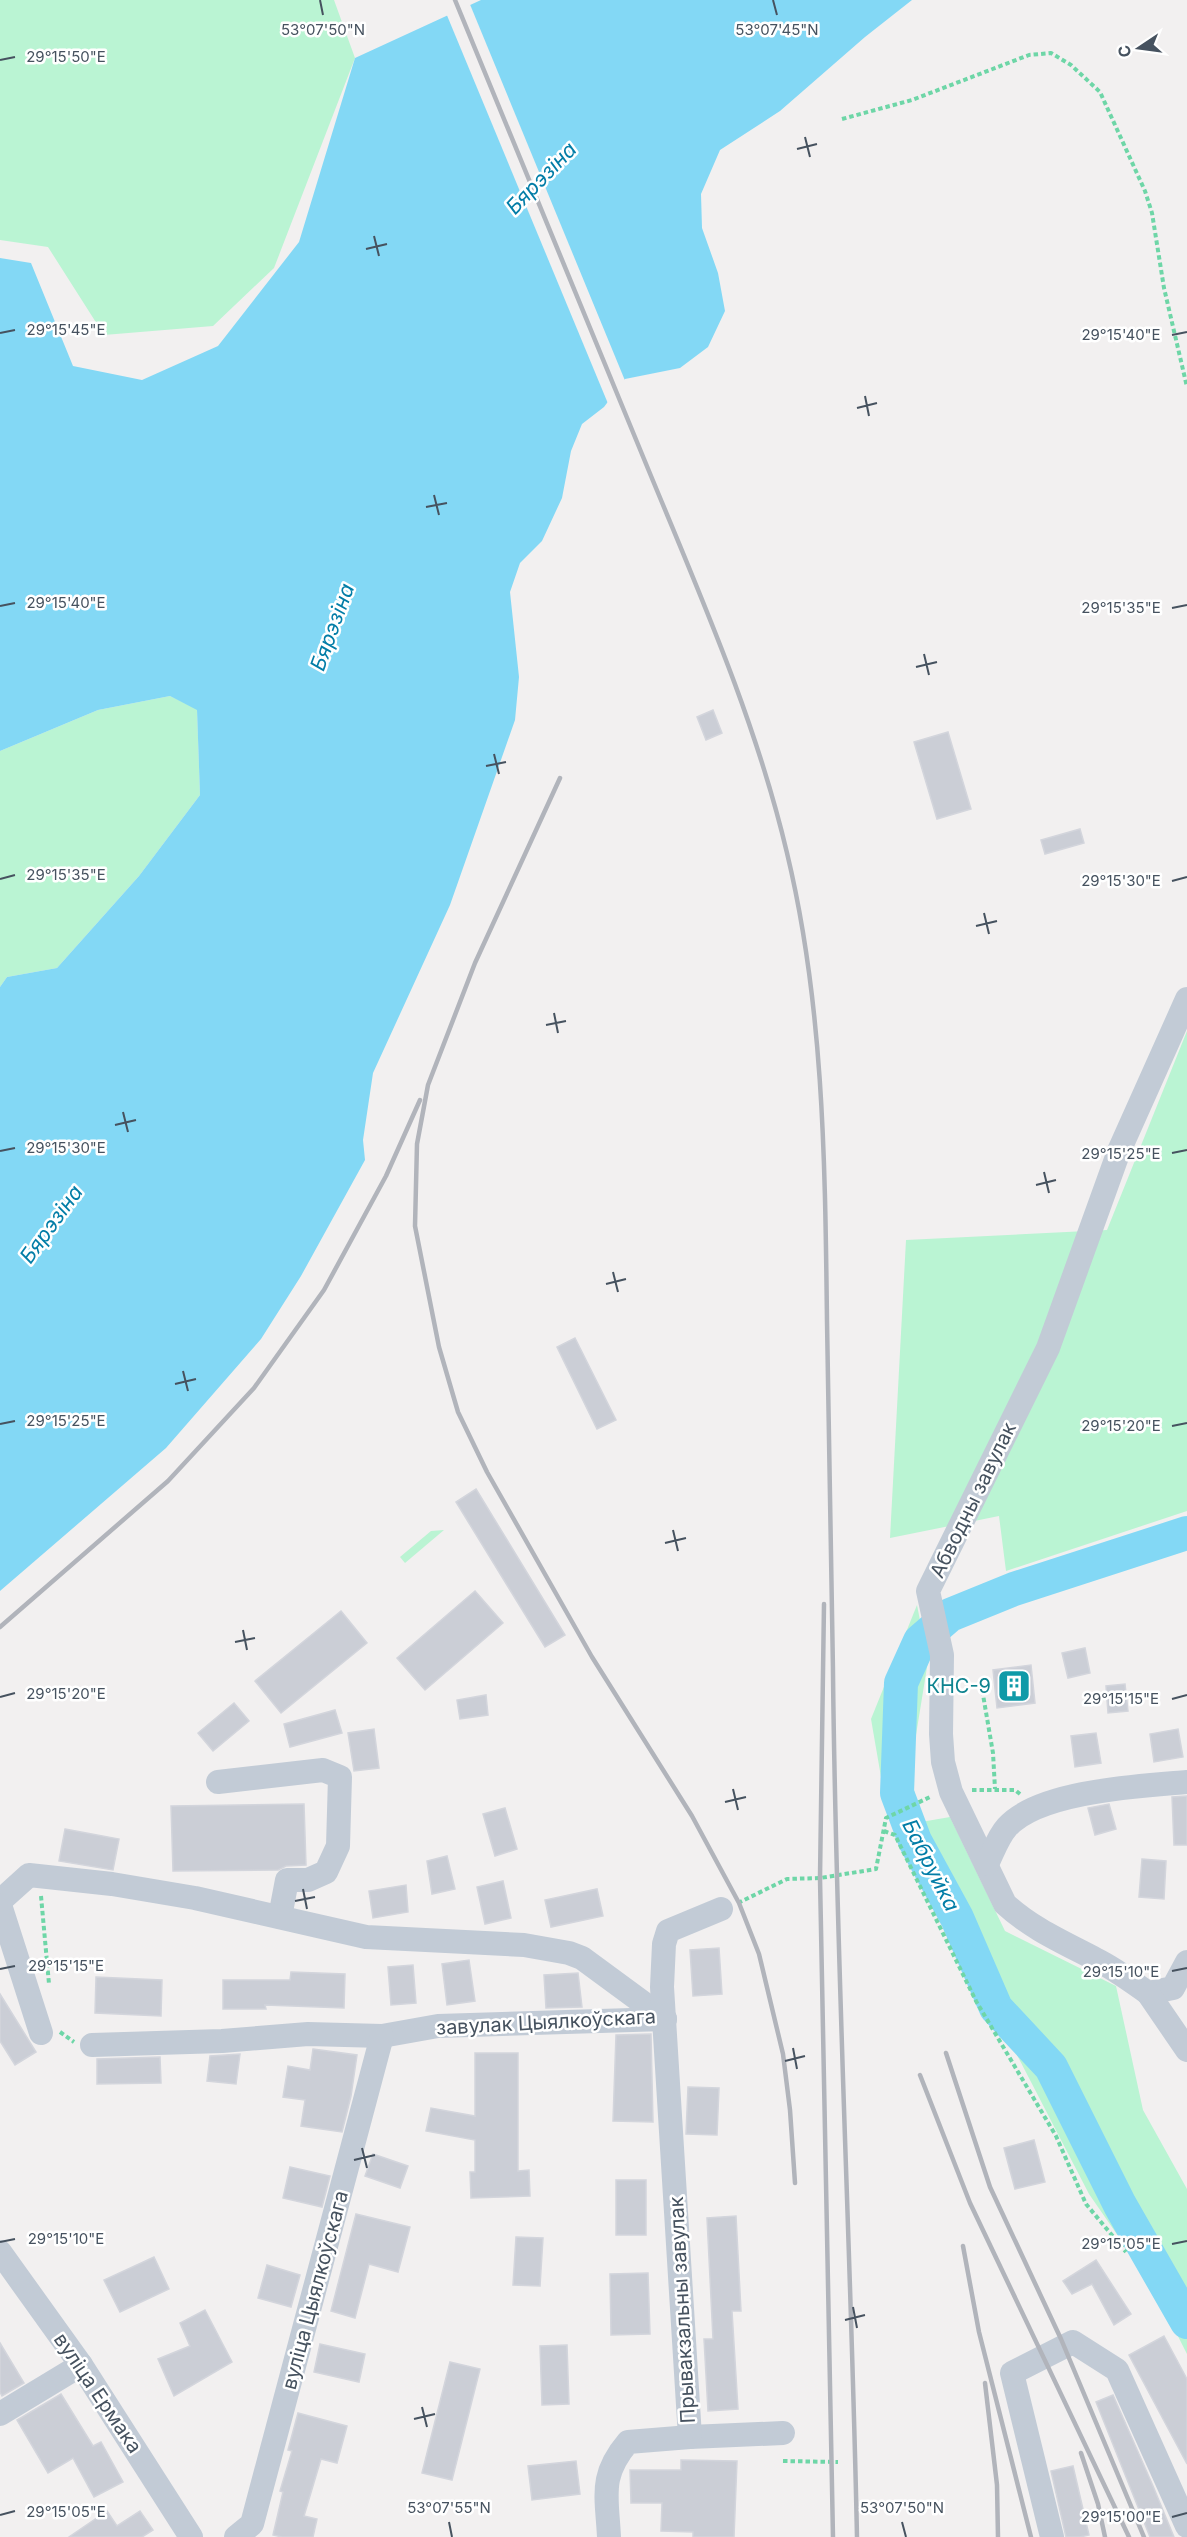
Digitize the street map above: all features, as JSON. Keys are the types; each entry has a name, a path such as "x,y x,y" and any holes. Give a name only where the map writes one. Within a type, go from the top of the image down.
{"street":[{"name":"Абводны завулак","path":"1148,1993 1098,1960 1046,1934 1019,1917 1005,1904 987,1864 962,1819 940,1795 943,1762 942,1655 928,1591 1048,1348 1119,1151 1187,999"},
{"path":"218,1782 323,1770 340,1777 338,1846 326,1872 308,1880 287,1880 280,1917"},
{"path":"987,1864 1006,1828 1034,1807 1070,1797 1187,1782"},
{"name":"завулак Цыялкоўскага","path":"0,1903 29,1875 112,1884 195,1898 366,1937 524,1945 569,1953 596,1967 665,2019"},
{"path":"0,1903 49,2029"},
{"name":"Прывакзальны завулак","path":"609,2537 606,2479 614,2459 628,2442 690,2437 665,2019 664,1944 668,1931 720,1909"},
{"path":"1186,1967 1173,1988 1148,1993 1187,2050"},
{"name":"завулак Цыялкоўскага","path":"92,2045 222,2041 308,2034 382,2036 438,2026 665,2019"},
{"name":"вуліца Цыялкоўскага","path":"236,2537 252,2524 382,2036"},
{"name":"вуліца Ермака","path":"0,2253 81,2365 191,2537"},
{"path":"1052,2537 1012,2373 1073,2342 1117,2370 1187,2526"},
{"path":"0,2414 81,2365"},
{"path":"690,2437 783,2433"}],"path":[{"path":"842,118 912,100 1029,56 1051,53 1071,64 1100,92 1145,191 1187,387"},
{"path":"981,1683 993,1753 995,1789"},
{"path":"720,1909 739,1903 787,1879 820,1878 876,1869 886,1818 940,1795 995,1789 1015,1790 1034,1807"},
{"path":"885,1831 895,1835 976,2001 1056,2136 1086,2204 1126,2252"},
{"path":"41,1877 40,1912 50,1993"},
{"path":"49,2029 61,2032 72,2041 92,2045"},
{"path":"783,2461 838,2462"}],"green space":[{"path":"0,0 334,0 355,58 274,268 213,326 104,335 48,247 0,240"},
{"path":"170,696 197,709 200,795 139,876 57,968 7,977 0,987 0,751 98,710"},
{"path":"1187,1031 1187,1511 1006,1571 999,1516 890,1538 906,1240 1107,1230"},
{"path":"444,1530 405,1563 400,1557 431,1531"},
{"path":"917,1605 928,1661 910,1772 921,1822 950,1817 1005,1931 1116,1986 1143,2110 1187,2189 1187,2354 1152,2285 1089,2194 885,1800 871,1719"}],"water":[{"name":"Бярэзіна","path":"481,0 912,0 865,37 780,111 720,150 701,194 702,228 718,273 725,311 708,347 680,368 625,379 604,407 582,424 571,451 562,498 542,541 520,563 510,592 519,677 515,720 450,905 373,1073 363,1140 365,1160 301,1276 261,1339 166,1448 0,1591 0,987 7,977 57,968 139,876 200,795 197,710 170,696 98,710 0,751 0,258 31,263 73,366 142,380 218,346 299,242 355,58"}],"pier":[{"path":"469,2 626,383 609,406 446,13"}],"building":[{"path":"713,710 722,733 706,740 697,717"},
{"path":"948,732 971,809 937,819 914,742"},
{"path":"1080,829 1084,843 1045,854 1041,840"},
{"path":"575,1338 616,1420 597,1429 557,1347"},
{"path":"476,1489 565,1635 545,1647 456,1502"},
{"path":"475,1591 503,1623 425,1690 397,1658"},
{"path":"341,1611 367,1643 281,1713 255,1681"},
{"path":"1085,1648 1090,1673 1068,1678 1062,1653"},
{"name":"КНС-9","path":"1031,1665 1035,1703 997,1708 993,1670"},
{"path":"1125,1684 1128,1711 1108,1713 1106,1686"},
{"path":"486,1695 488,1715 460,1719 457,1700"},
{"path":"234,1703 249,1721 213,1751 198,1733"},
{"path":"335,1710 342,1733 290,1747 284,1724"},
{"path":"374,1729 379,1768 354,1771 348,1733"},
{"path":"1178,1729 1183,1757 1154,1762 1150,1734"},
{"path":"1096,1733 1101,1763 1075,1767 1071,1736"},
{"path":"1187,1796 1187,1845 1174,1845 1172,1797"},
{"path":"304,1804 306,1865 286,1866 278,1870 173,1871 171,1806"},
{"path":"1109,1804 1116,1829 1095,1835 1088,1808"},
{"path":"505,1808 517,1849 495,1856 483,1814"},
{"path":"65,1829 119,1839 113,1870 59,1861"},
{"path":"447,1856 455,1889 432,1894 427,1861"},
{"path":"1142,1859 1166,1861 1164,1899 1139,1897"},
{"path":"503,1881 511,1918 485,1924 477,1887"},
{"path":"406,1885 408,1912 373,1918 369,1891"},
{"path":"597,1889 603,1916 551,1927 545,1900"},
{"path":"719,1948 722,1994 693,1996 690,1950"},
{"path":"469,1960 475,2001 447,2005 442,1964"},
{"path":"413,1965 416,2003 391,2005 388,1967"},
{"path":"291,1972 345,1974 344,2008 265,2005 266,2009 223,2009 223,1980 290,1980"},
{"path":"578,1973 582,2007 546,2008 544,1975"},
{"path":"96,1977 162,1980 161,2016 95,2013"},
{"path":"0,1994 36,2052 15,2065 0,2041"},
{"path":"651,2034 653,2122 613,2121 616,2035"},
{"path":"313,2049 357,2055 351,2096 342,2132 301,2126 305,2100 283,2097 288,2066 310,2070"},
{"path":"475,2053 518,2053 518,2171 529,2170 530,2196 471,2198 470,2172 475,2172 475,2140 426,2131 431,2108 475,2116"},
{"path":"240,2054 236,2084 207,2081 210,2056"},
{"path":"160,2057 161,2083 97,2084 97,2059"},
{"path":"688,2087 719,2088 717,2135 686,2134"},
{"path":"1034,2140 1045,2182 1015,2189 1004,2148"},
{"path":"373,2154 408,2166 400,2188 365,2176"},
{"path":"290,2167 330,2176 322,2207 283,2198"},
{"path":"616,2180 646,2180 646,2235 616,2235"},
{"path":"356,2214 410,2227 398,2272 369,2264 355,2318 331,2311"},
{"path":"736,2216 741,2311 732,2311 738,2409 708,2411 704,2339 713,2339 707,2218"},
{"path":"516,2237 543,2238 540,2286 513,2285"},
{"path":"154,2257 169,2289 120,2312 104,2280"},
{"path":"1096,2260 1131,2314 1114,2325 1092,2284 1072,2294 1063,2281"},
{"path":"267,2265 300,2275 291,2307 258,2298"},
{"path":"648,2273 650,2334 611,2335 610,2274"},
{"path":"205,2310 232,2362 174,2396 158,2359 190,2346 180,2323"},
{"path":"1164,2336 1187,2379 1187,2464 1129,2355"},
{"path":"0,2343 24,2383 2,2396 0,2392"},
{"path":"320,2344 365,2354 359,2382 314,2372"},
{"path":"567,2345 569,2404 542,2405 540,2346"},
{"path":"450,2362 480,2369 452,2480 422,2473"},
{"path":"61,2394 93,2446 101,2442 123,2482 94,2497 73,2458 48,2473 17,2420"},
{"path":"1113,2395 1174,2537 1150,2537 1096,2402"},
{"path":"298,2413 347,2426 337,2463 321,2459 304,2516 317,2519 313,2537 282,2537 273,2535 283,2492 280,2491 292,2451 288,2450"},
{"path":"681,2460 737,2461 734,2537 693,2537 693,2532 661,2531 662,2503 631,2503 630,2470 681,2470"},
{"path":"576,2461 580,2494 532,2500 528,2466"},
{"path":"1073,2466 1089,2535 1066,2537 1051,2471"},
{"path":"107,2511 117,2526 140,2511 153,2530 142,2537 69,2537"}],"waterway":[{"name":"Бабруйка","path":"1187,1533 1014,1589 950,1615 920,1641 901,1683 897,1793 915,1841 957,1918 996,2008 1051,2067 1120,2205 1187,2322"}],"railway":[{"path":"455,0 704,604 742,703 759,752 787,853 809,969 820,1086 825,1203 837,1890 857,2537"},
{"path":"560,778 475,963 428,1085 417,1144 415,1226 439,1347 458,1412 487,1472 592,1657 692,1816 739,1903 759,1954 783,2054 795,2183"},
{"path":"0,1627 168,1481 254,1388 324,1290 386,1176 420,1100"},
{"path":"824,1604 820,1878 833,2537"},
{"path":"946,2053 990,2187 1061,2339 1144,2537"},
{"path":"920,2075 970,2203 1129,2537"},
{"path":"963,2246 979,2332 1031,2537"},
{"path":"985,2383 997,2485 998,2537"},
{"path":"1081,2453 1098,2504 1105,2537"}],"place":[{"name":"КНС-9","path":"1014,1686"}]}
